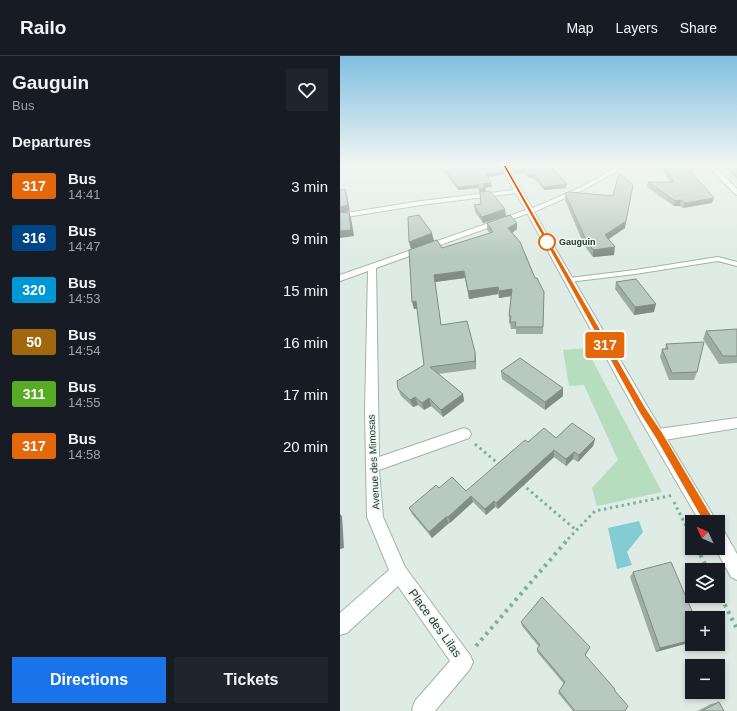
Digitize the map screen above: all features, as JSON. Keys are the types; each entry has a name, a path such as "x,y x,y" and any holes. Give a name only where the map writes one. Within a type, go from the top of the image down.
{"street":[{"path":"340,216 474,197"},
{"path":"522,197 642,410 658,434 705,515"},
{"path":"340,278 372,268 530,211 563,197"},
{"name":"Avenue des Mimosas","path":"372,268 370,411 375,517 399,573"},
{"path":"658,434 737,423"},
{"path":"372,466 464,434"},
{"path":"725,550 737,572"},
{"path":"340,626 399,573"},
{"name":"Place des Lilas","path":"399,573 463,662 423,709"}],"lane":[{"path":"569,280 635,272 718,259 737,264"}],"path":[{"path":"464,434 505,470"},
{"path":"517,480 576,530"},
{"path":"463,662 576,530 595,511 692,491"},
{"path":"724,603 737,629"}],"green space":[{"path":"586,348 662,492 597,506 592,488 618,460 584,385 569,386 563,350"}],"water":[{"path":"639,521 643,532 627,552 632,565 617,569 608,528"}],"building":[{"path":"340,197 346,197 348,205 340,207"},
{"path":"480,197 495,197 505,209 482,217 474,205 481,204"},
{"path":"567,197 631,197 626,221 605,235 615,247 593,250 585,238"},
{"path":"669,197 713,197 714,198 685,203 681,200 675,201"},
{"path":"349,212 351,230 340,231 340,213"},
{"path":"419,215 432,233 409,242 408,217"},
{"path":"510,215 517,223 508,228 520,242 535,278 537,278 544,292 543,327 515,327 516,322 510,322 511,316 509,316 512,289 499,291 498,287 468,291 464,271 434,275 441,325 467,321 475,352 475,361 430,367 463,394 441,410 429,398 422,403 415,397 410,400 398,389 397,381 424,365 416,301 412,302 409,250 437,240 442,248 493,232 487,223"},
{"path":"636,279 656,304 635,307 616,282"},
{"path":"737,329 737,356 723,356 706,331"},
{"path":"704,342 697,372 672,373 662,349 668,349 666,344"},
{"path":"520,358 563,388 545,402 501,371"},
{"path":"572,423 595,439 579,455 574,452 566,459 554,450 496,503 494,501 485,509 471,496 429,532 409,508 436,485 439,488 452,477 466,491 525,440 528,442 544,428 556,438"},
{"path":"671,562 685,595 685,603 689,603 692,611 685,611 685,642 660,648 633,572"},
{"path":"542,597 590,647 585,655 628,706 625,711 575,711 559,691 565,682 537,649 540,645 521,622"},
{"path":"719,702 724,711 702,711"}],"bus line":[{"name":"317","path":"522,197 642,410 658,434 705,515"}],"place":[{"name":"Gauguin","path":"547,242"}]}
